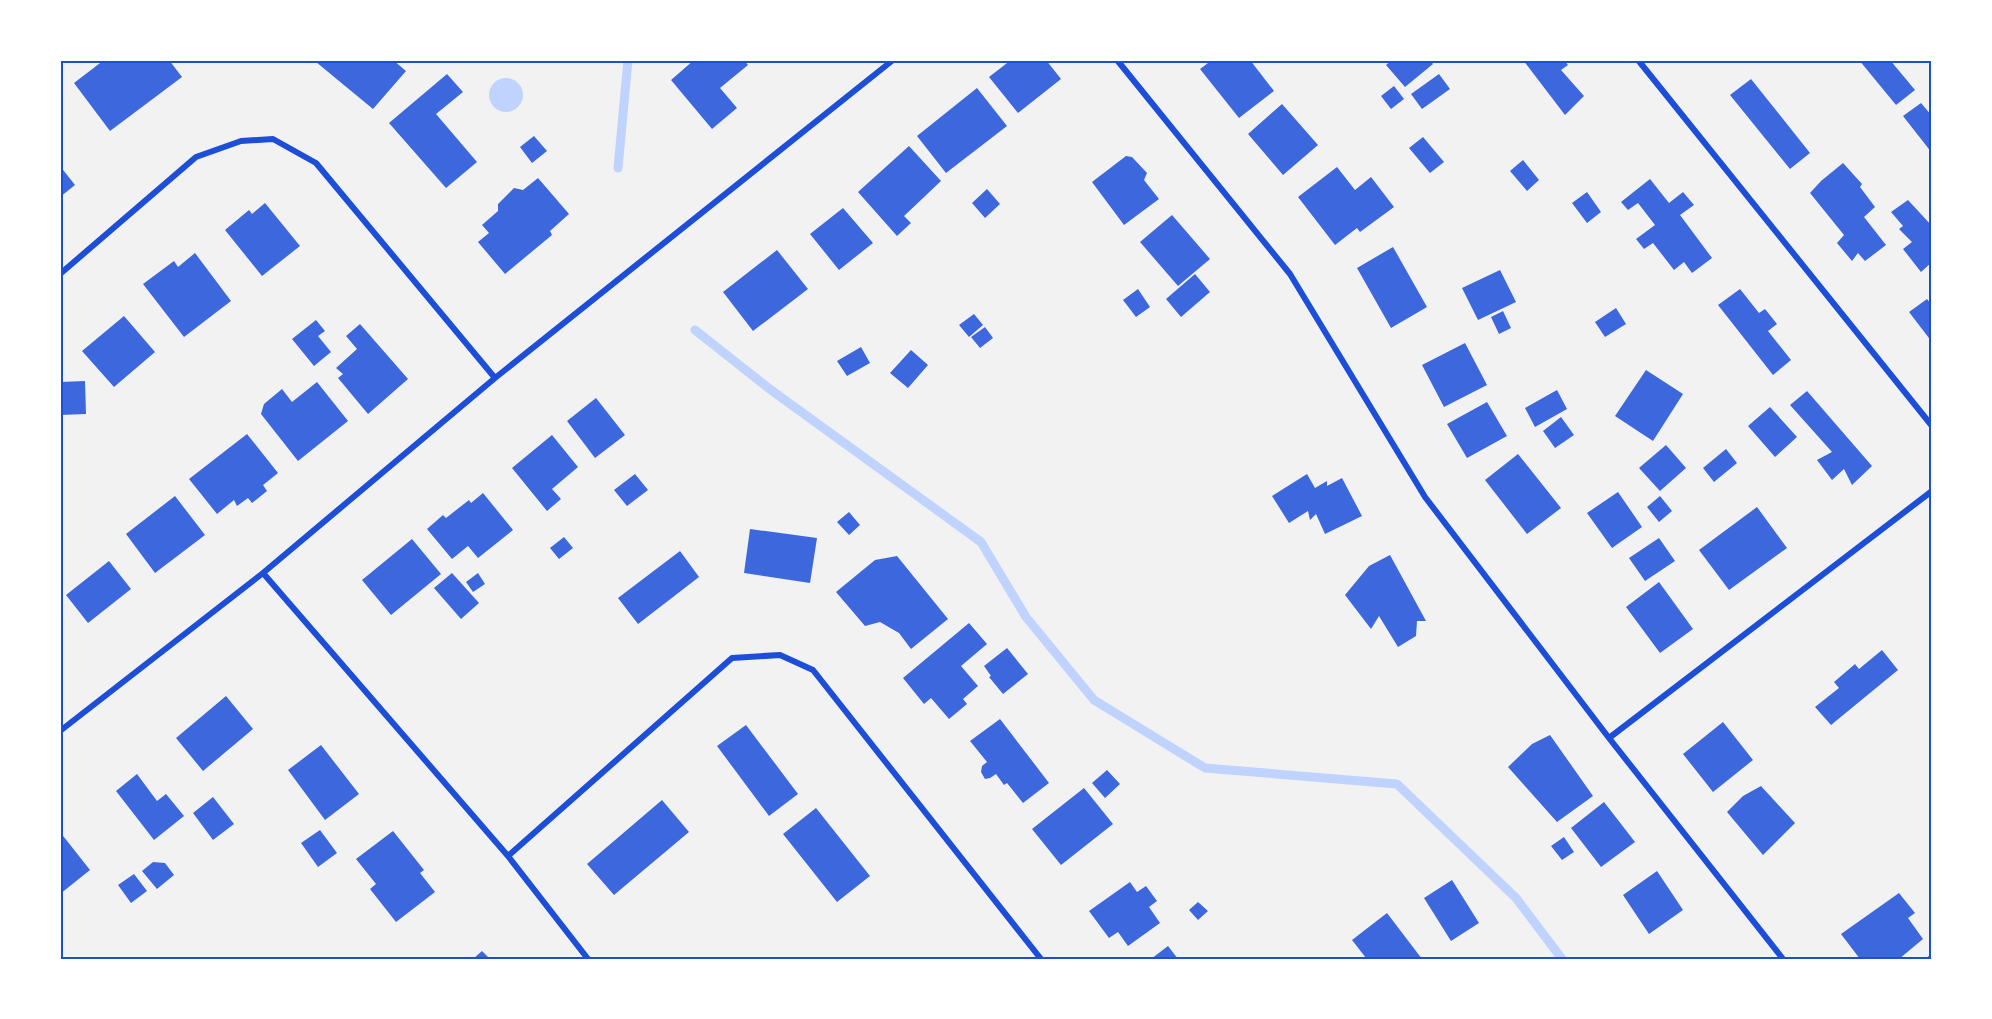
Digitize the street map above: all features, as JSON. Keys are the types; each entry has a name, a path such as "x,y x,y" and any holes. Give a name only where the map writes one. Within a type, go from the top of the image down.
{"street":[{"path":"60,731 263,573 495,378 893,60"},
{"path":"1117,60 1290,274 1425,497 1609,738 1783,959"},
{"path":"1638,60 1932,426"},
{"path":"60,274 196,157 241,141 273,139 316,164 495,378"},
{"path":"1609,738 1932,491"},
{"path":"263,573 508,856 588,959"},
{"path":"508,856 732,658 780,655 813,670 1041,959"}],"water":[{"path":"506,78 518,83 523,95 518,107 506,112 494,107 489,95 494,83"}],"building":[{"path":"104,60 169,60 182,77 110,131 74,83"},
{"path":"318,60 393,60 406,71 373,109 316,62"},
{"path":"694,60 744,60 748,65 720,88 737,108 712,129 671,80"},
{"path":"1011,60 1046,60 1061,79 1018,113 989,77"},
{"path":"1212,60 1250,60 1274,91 1239,118 1200,69"},
{"path":"1392,60 1430,60 1433,64 1405,87 1386,65"},
{"path":"1523,60 1564,60 1568,65 1561,70 1584,96 1565,115"},
{"path":"1859,60 1890,60 1915,90 1896,105"},
{"path":"447,74 463,92 436,114 477,162 446,188 389,123"},
{"path":"1439,74 1450,89 1422,109 1411,94"},
{"path":"1751,79 1810,153 1790,169 1730,95"},
{"path":"1394,86 1404,99 1391,109 1381,96"},
{"path":"977,88 1007,126 946,173 917,136"},
{"path":"1921,103 1932,116 1932,153 1903,116"},
{"path":"1282,104 1318,145 1283,175 1248,134"},
{"path":"534,136 547,151 532,163 520,147"},
{"path":"1423,137 1444,162 1430,173 1409,148"},
{"path":"909,146 941,181 904,216 911,223 897,236 858,192"},
{"path":"1126,156 1132,157 1147,173 1144,180 1159,199 1124,225 1092,182"},
{"path":"1523,160 1539,180 1527,191 1510,171"},
{"path":"1843,163 1862,184 1860,187 1875,207 1864,217 1886,245 1865,261 1858,253 1852,261 1837,243 1844,235 1810,193"},
{"path":"60,166 75,185 60,197"},
{"path":"1337,167 1355,190 1371,177 1394,207 1360,232 1357,228 1335,245 1298,197"},
{"path":"538,178 569,214 550,231 552,235 505,274 478,242 489,233 482,225 498,211 498,204 514,188 523,190"},
{"path":"1650,179 1669,203 1683,192 1694,205 1680,215 1712,258 1692,273 1684,262 1674,270 1653,243 1644,249 1636,239 1655,225 1638,203 1628,210 1621,202"},
{"path":"987,189 1000,204 985,218 972,203"},
{"path":"1587,192 1601,212 1587,223 1572,203"},
{"path":"1908,200 1932,226 1932,262 1921,272 1903,249 1912,242 1899,229 1903,226 1891,212"},
{"path":"265,203 300,246 262,276 225,230 249,210 252,214"},
{"path":"843,208 873,243 839,270 810,234"},
{"path":"1172,215 1210,259 1178,286 1140,242"},
{"path":"1393,247 1427,307 1391,328 1357,268"},
{"path":"777,250 808,289 753,331 723,292"},
{"path":"195,253 231,301 184,337 143,284 174,261 178,267"},
{"path":"1500,270 1516,302 1478,320 1462,288"},
{"path":"1195,274 1210,292 1181,317 1166,299"},
{"path":"1138,289 1150,307 1136,317 1123,300"},
{"path":"1740,289 1759,313 1765,309 1777,324 1768,331 1791,360 1773,375 1718,305"},
{"path":"1927,299 1932,305 1932,342 1909,312"},
{"path":"1616,308 1626,324 1605,337 1595,322"},
{"path":"1503,311 1511,328 1499,334 1491,317"},
{"path":"974,314 983,325 969,337 959,325"},
{"path":"124,316 155,352 114,387 82,351"},
{"path":"316,320 325,331 318,336 331,352 314,366 292,339"},
{"path":"360,324 408,379 368,414 338,378 343,374 336,368 357,349 346,336"},
{"path":"985,327 993,338 980,348 971,337"},
{"path":"1465,343 1487,385 1444,407 1422,365"},
{"path":"861,347 870,363 847,376 837,361"},
{"path":"911,350 928,365 908,388 890,373"},
{"path":"1646,370 1683,394 1653,441 1615,416"},
{"path":"85,381 86,414 60,415 60,382"},
{"path":"317,382 348,421 298,461 261,414 264,404 282,389 292,402"},
{"path":"1557,390 1567,409 1535,427 1525,408"},
{"path":"1807,391 1872,466 1852,485 1844,469 1832,480 1817,460 1832,452 1790,405"},
{"path":"596,398 625,435 595,458 567,421"},
{"path":"1487,402 1507,436 1467,458 1447,424"},
{"path":"1770,407 1797,437 1775,457 1748,426"},
{"path":"1561,417 1574,435 1555,448 1543,431"},
{"path":"247,434 278,473 263,485 267,491 252,503 248,498 237,506 234,500 217,514 189,479"},
{"path":"552,435 578,467 552,489 561,499 547,511 512,468"},
{"path":"1666,445 1686,468 1660,491 1639,468"},
{"path":"1726,449 1737,463 1714,482 1703,468"},
{"path":"1518,454 1561,508 1527,534 1485,480"},
{"path":"635,474 648,490 627,506 614,490"},
{"path":"1307,474 1315,488 1327,481 1327,486 1342,478 1362,516 1325,534 1316,514 1310,520 1308,511 1289,523 1272,496"},
{"path":"1618,492 1642,527 1612,548 1587,513"},
{"path":"483,493 513,530 478,558 468,546 452,559 427,529 443,515 446,518 469,500 471,503"},
{"path":"175,496 205,535 155,573 126,534"},
{"path":"1660,496 1672,511 1659,522 1647,507"},
{"path":"1757,507 1787,548 1729,590 1699,550"},
{"path":"849,512 860,525 849,535 837,522"},
{"path":"750,529 817,538 810,583 744,573"},
{"path":"564,537 573,548 559,559 550,548"},
{"path":"1659,538 1675,561 1645,581 1629,558"},
{"path":"412,539 441,574 391,615 362,580"},
{"path":"680,551 699,577 638,624 618,598"},
{"path":"1390,555 1426,621 1417,621 1416,636 1398,647 1379,616 1371,629 1345,595 1369,566"},
{"path":"897,556 948,619 911,649 899,633 880,622 865,626 836,592 875,560"},
{"path":"109,561 131,589 88,623 66,595"},
{"path":"452,573 479,603 461,619 434,588"},
{"path":"478,573 485,584 473,592 466,582"},
{"path":"1659,582 1693,629 1660,653 1626,607"},
{"path":"969,623 987,644 961,666 978,686 963,699 967,704 949,719 931,698 924,704 903,678"},
{"path":"1007,648 1028,674 1003,694 989,677 991,676 984,666"},
{"path":"1882,650 1898,670 1831,725 1815,707 1839,688 1834,682 1855,664 1859,669"},
{"path":"226,696 253,729 203,771 176,738"},
{"path":"1000,719 1049,783 1023,803 1007,783 1004,785 996,774 985,779 981,772 982,766 987,762 970,741"},
{"path":"1723,722 1753,760 1713,792 1683,754"},
{"path":"746,725 798,794 769,816 717,746"},
{"path":"1550,735 1593,796 1557,822 1508,767 1532,744"},
{"path":"321,745 359,794 325,820 288,770"},
{"path":"1107,770 1120,784 1105,798 1092,783"},
{"path":"137,774 157,801 166,794 184,816 154,840 116,791"},
{"path":"1761,786 1795,823 1763,855 1727,812 1743,796"},
{"path":"1084,788 1113,824 1061,865 1032,829"},
{"path":"213,797 234,824 213,840 193,813"},
{"path":"662,800 689,832 614,895 587,864"},
{"path":"1604,802 1635,842 1601,867 1571,828"},
{"path":"816,808 870,876 837,902 783,834"},
{"path":"320,830 337,853 318,867 301,843"},
{"path":"393,831 424,870 420,873 435,892 396,922 370,889 376,884 356,859"},
{"path":"60,832 90,870 60,894"},
{"path":"1564,837 1574,852 1562,860 1551,846"},
{"path":"153,862 165,863 174,875 157,889 142,871"},
{"path":"1657,871 1683,910 1649,934 1623,895"},
{"path":"134,874 147,891 131,903 118,885"},
{"path":"1452,880 1479,923 1451,941 1424,898"},
{"path":"1130,882 1137,892 1146,886 1157,901 1149,907 1160,923 1128,946 1118,932 1109,938 1089,911"},
{"path":"1899,893 1915,913 1908,918 1923,939 1899,959 1860,959 1841,934"},
{"path":"1198,902 1208,911 1198,920 1189,910"},
{"path":"1387,913 1422,959 1364,959 1366,958 1352,940"},
{"path":"1168,946 1178,959 1151,959"},
{"path":"482,951 490,959 473,959"}],"waterway":[{"path":"618,168 628,60"},
{"path":"695,330 771,390 981,542 1026,617 1094,700 1205,768 1397,784 1516,898 1562,959"}]}
